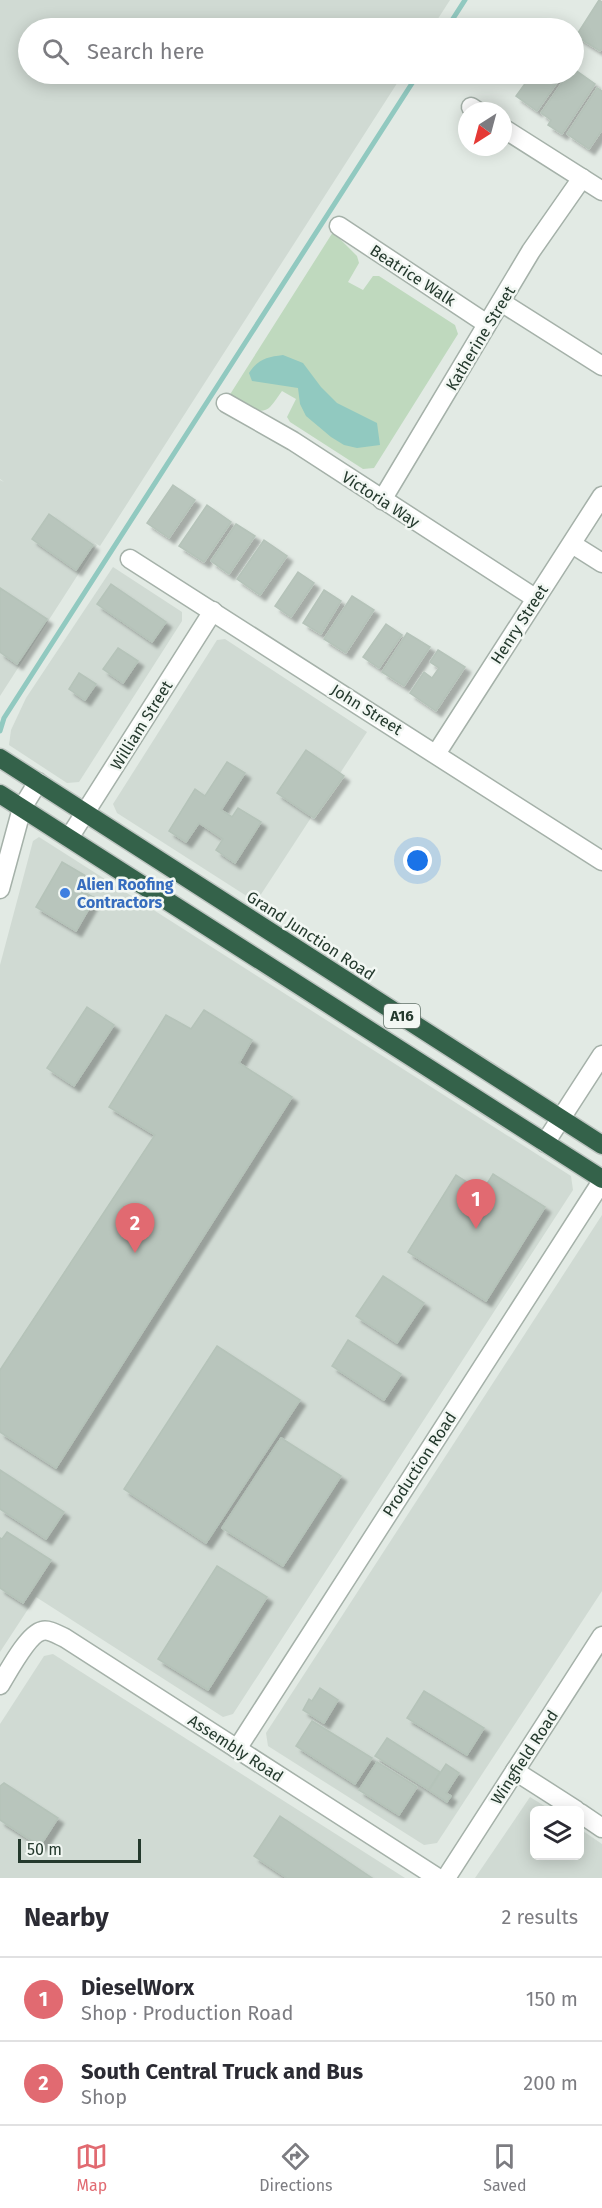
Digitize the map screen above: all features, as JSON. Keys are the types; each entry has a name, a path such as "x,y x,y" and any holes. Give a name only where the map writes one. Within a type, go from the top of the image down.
{"highway":[{"name":"Grand Junction Road","path":"0,758 602,1144"},
{"name":"A16","path":"0,794 602,1180"},
{"path":"225,938 242,913"}],"street":[{"path":"512,134 602,191"},
{"name":"Katherine Street","path":"382,500 531,251 582,178"},
{"name":"Beatrice Walk","path":"339,226 487,324"},
{"path":"501,302 602,366"},
{"name":"Victoria Way","path":"226,403 293,441 535,598"},
{"name":"Henry Street","path":"436,754 602,496"},
{"path":"572,544 602,563"},
{"name":"John Street","path":"130,559 602,861"},
{"name":"William Street","path":"69,838 213,612"},
{"path":"0,889 22,808 38,782"},
{"path":"545,1143 602,1055"},
{"name":"Production Road","path":"237,1749 602,1180"},
{"name":"Assembly Road","path":"0,1685 31,1637 42,1631 65,1638 438,1878"},
{"name":"Wingfield Road","path":"446,1878 602,1636"},
{"path":"514,1771 570,1806"},
{"path":"584,1816 602,1828"}],"shaded area":[{"path":"0,0 450,0 438,18 18,18 18,84 397,84 100,546 93,542 97,545 0,696 0,480 4,482 0,479"},
{"path":"113,567 182,612 182,621 79,782 67,783 9,745 11,730 26,698"},
{"path":"225,639 367,732 256,902 117,813 113,804 217,640"},
{"path":"39,837 571,1176 573,1190 233,1714 223,1717 36,1597 0,1652 0,965 33,841"},
{"path":"602,1215 602,1591 437,1843 424,1845 268,1746 266,1733"},
{"path":"53,1654 405,1878 0,1878 0,1724 44,1656"},
{"path":"530,1797 545,1806 530,1806 530,1860 584,1860 584,1832 602,1844 602,1878 475,1878"}],"green space":[{"path":"333,232 357,256 359,263 348,282 363,290 373,276 379,276 455,325 458,334 374,468 363,469 290,422 287,417 296,399 282,391 270,407 260,411 229,396"}],"water":[{"path":"283,355 303,363 321,387 337,403 377,423 380,445 357,448 344,445 306,416 300,404 298,388 252,381 249,373 259,362"}],"building":[{"path":"599,0 602,2 602,48 600,51 584,41 584,23"},
{"path":"584,76 595,84 562,134 548,125 551,120 541,113 561,84 584,84"},
{"path":"525,84 556,84 537,111 516,96"},
{"path":"597,88 602,91 602,130 589,149 567,134"},
{"path":"173,485 195,500 169,538 147,523"},
{"path":"207,505 231,522 204,562 179,546"},
{"path":"49,514 93,545 76,570 32,539"},
{"path":"236,524 255,536 229,574 211,561"},
{"path":"264,540 287,556 260,595 237,579"},
{"path":"298,572 314,583 291,617 275,606"},
{"path":"111,584 166,622 152,642 97,604"},
{"path":"0,588 47,619 17,664 0,652"},
{"path":"324,590 341,601 321,634 303,623"},
{"path":"352,596 374,610 346,653 324,639"},
{"path":"386,624 402,635 379,668 363,657"},
{"path":"407,633 430,647 404,686 382,672"},
{"path":"118,648 138,661 123,683 103,669"},
{"path":"438,650 465,667 436,711 410,693 424,672 432,678 439,668 430,662"},
{"path":"79,673 96,684 85,700 69,689"},
{"path":"306,750 344,776 314,818 277,793"},
{"path":"227,762 245,773 221,810 232,817 238,808 261,822 235,863 216,850 223,839 199,823 186,842 169,831 195,789 205,796"},
{"name":"Alien Roofing Contractors","path":"62,862 86,876 78,889 95,898 76,931 36,907"},
{"path":"87,1007 114,1025 74,1086 47,1068"},
{"path":"204,1010 252,1040 239,1063 292,1097 56,1468 0,1432 0,1370 155,1135 109,1107 166,1015 191,1029"},
{"path":"493,1174 545,1207 486,1301 408,1252 456,1175 482,1192"},
{"path":"383,1276 424,1303 397,1343 356,1316"},
{"path":"348,1340 401,1374 384,1400 332,1366"},
{"path":"217,1346 300,1400 206,1543 124,1489"},
{"path":"281,1438 341,1476 283,1566 222,1528"},
{"path":"0,1470 64,1512 46,1539 0,1509"},
{"path":"7,1532 51,1560 23,1603 0,1588 0,1538 2,1539"},
{"path":"217,1566 267,1597 208,1690 158,1659"},
{"path":"320,1688 338,1700 324,1723 303,1710 309,1699 312,1701"},
{"path":"424,1691 484,1728 467,1755 407,1718"},
{"path":"312,1721 372,1758 355,1784 296,1746"},
{"path":"387,1738 440,1772 429,1790 375,1756"},
{"path":"377,1762 417,1787 399,1815 359,1790"},
{"path":"446,1764 459,1773 446,1793 451,1796 447,1802 429,1790"},
{"path":"4,1783 58,1818 40,1846 0,1820 0,1786"},
{"path":"280,1816 372,1878 287,1878 254,1856"}],"waterway":[{"path":"453,18 465,0"},
{"path":"0,731 4,718 412,84"}],"place":[{"name":"Alien Roofing Contractors","path":"65,893"},
{"name":"DieselWorx","path":"476,1229"},
{"name":"South Central Truck and Bus","path":"135,1253"}]}
